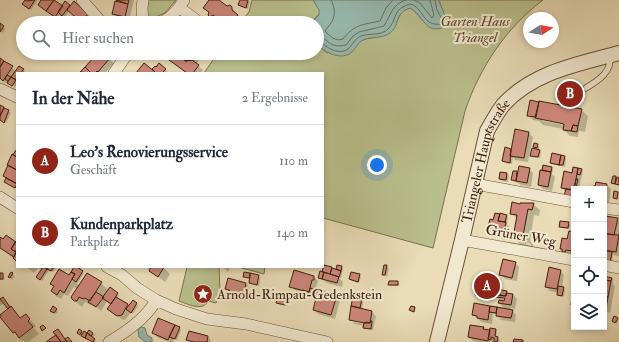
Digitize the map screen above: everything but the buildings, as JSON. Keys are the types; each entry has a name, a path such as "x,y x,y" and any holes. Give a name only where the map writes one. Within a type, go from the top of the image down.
{"street":[{"path":"82,0 96,16"},
{"path":"143,0 143,16"},
{"path":"170,16 182,4 193,16"},
{"name":"Triangeler Hauptstraße","path":"437,342 487,131 495,116 508,101 528,84 563,68 615,54"},
{"path":"115,72 122,60"},
{"path":"0,89 16,97"},
{"path":"475,184 571,201"},
{"path":"0,197 16,207"},
{"path":"607,208 619,210"},
{"name":"Grüner Weg","path":"462,240 571,259"},
{"path":"607,266 619,268"},
{"path":"109,268 122,275 137,288 156,300 176,309 207,319 246,324 327,342"},
{"path":"109,342 131,327 152,309 156,300"}],"lane":[{"path":"586,88 601,78 611,64 615,54"}],"green space":[{"path":"148,0 176,0 165,13 158,16 147,16"},
{"path":"252,0 313,0 320,13 317,16 246,16 249,12"},
{"name":"Garten Haus Triangel","path":"439,0 543,0 529,12 523,12 523,17 506,36 478,79 465,111 433,248 324,218 324,72 205,72 213,60 324,60 324,50 327,53 366,39 389,33 395,27 399,16 405,10 410,8 426,24 433,28 447,19 443,13"},
{"path":"187,268 219,268 220,290 216,303 208,301 203,306 199,307 179,301"},
{"path":"242,268 265,268 264,274"}],"water":[{"path":"313,0 439,0 446,24 445,27 438,29 428,26 415,11 410,8 405,10 399,16 395,27 390,33 384,36 363,40 348,55 339,56 324,50 324,16 318,16 319,10"},
{"path":"141,327 145,328 147,335 152,338 152,342 145,342 139,337 138,329"}],"place":[{"name":"Kundenparkplatz","path":"570,94"},
{"name":"Leo's Renovierungsservice","path":"487,286"},
{"name":"Arnold-Rimpau-Gedenkstein","path":"203,294"}]}
